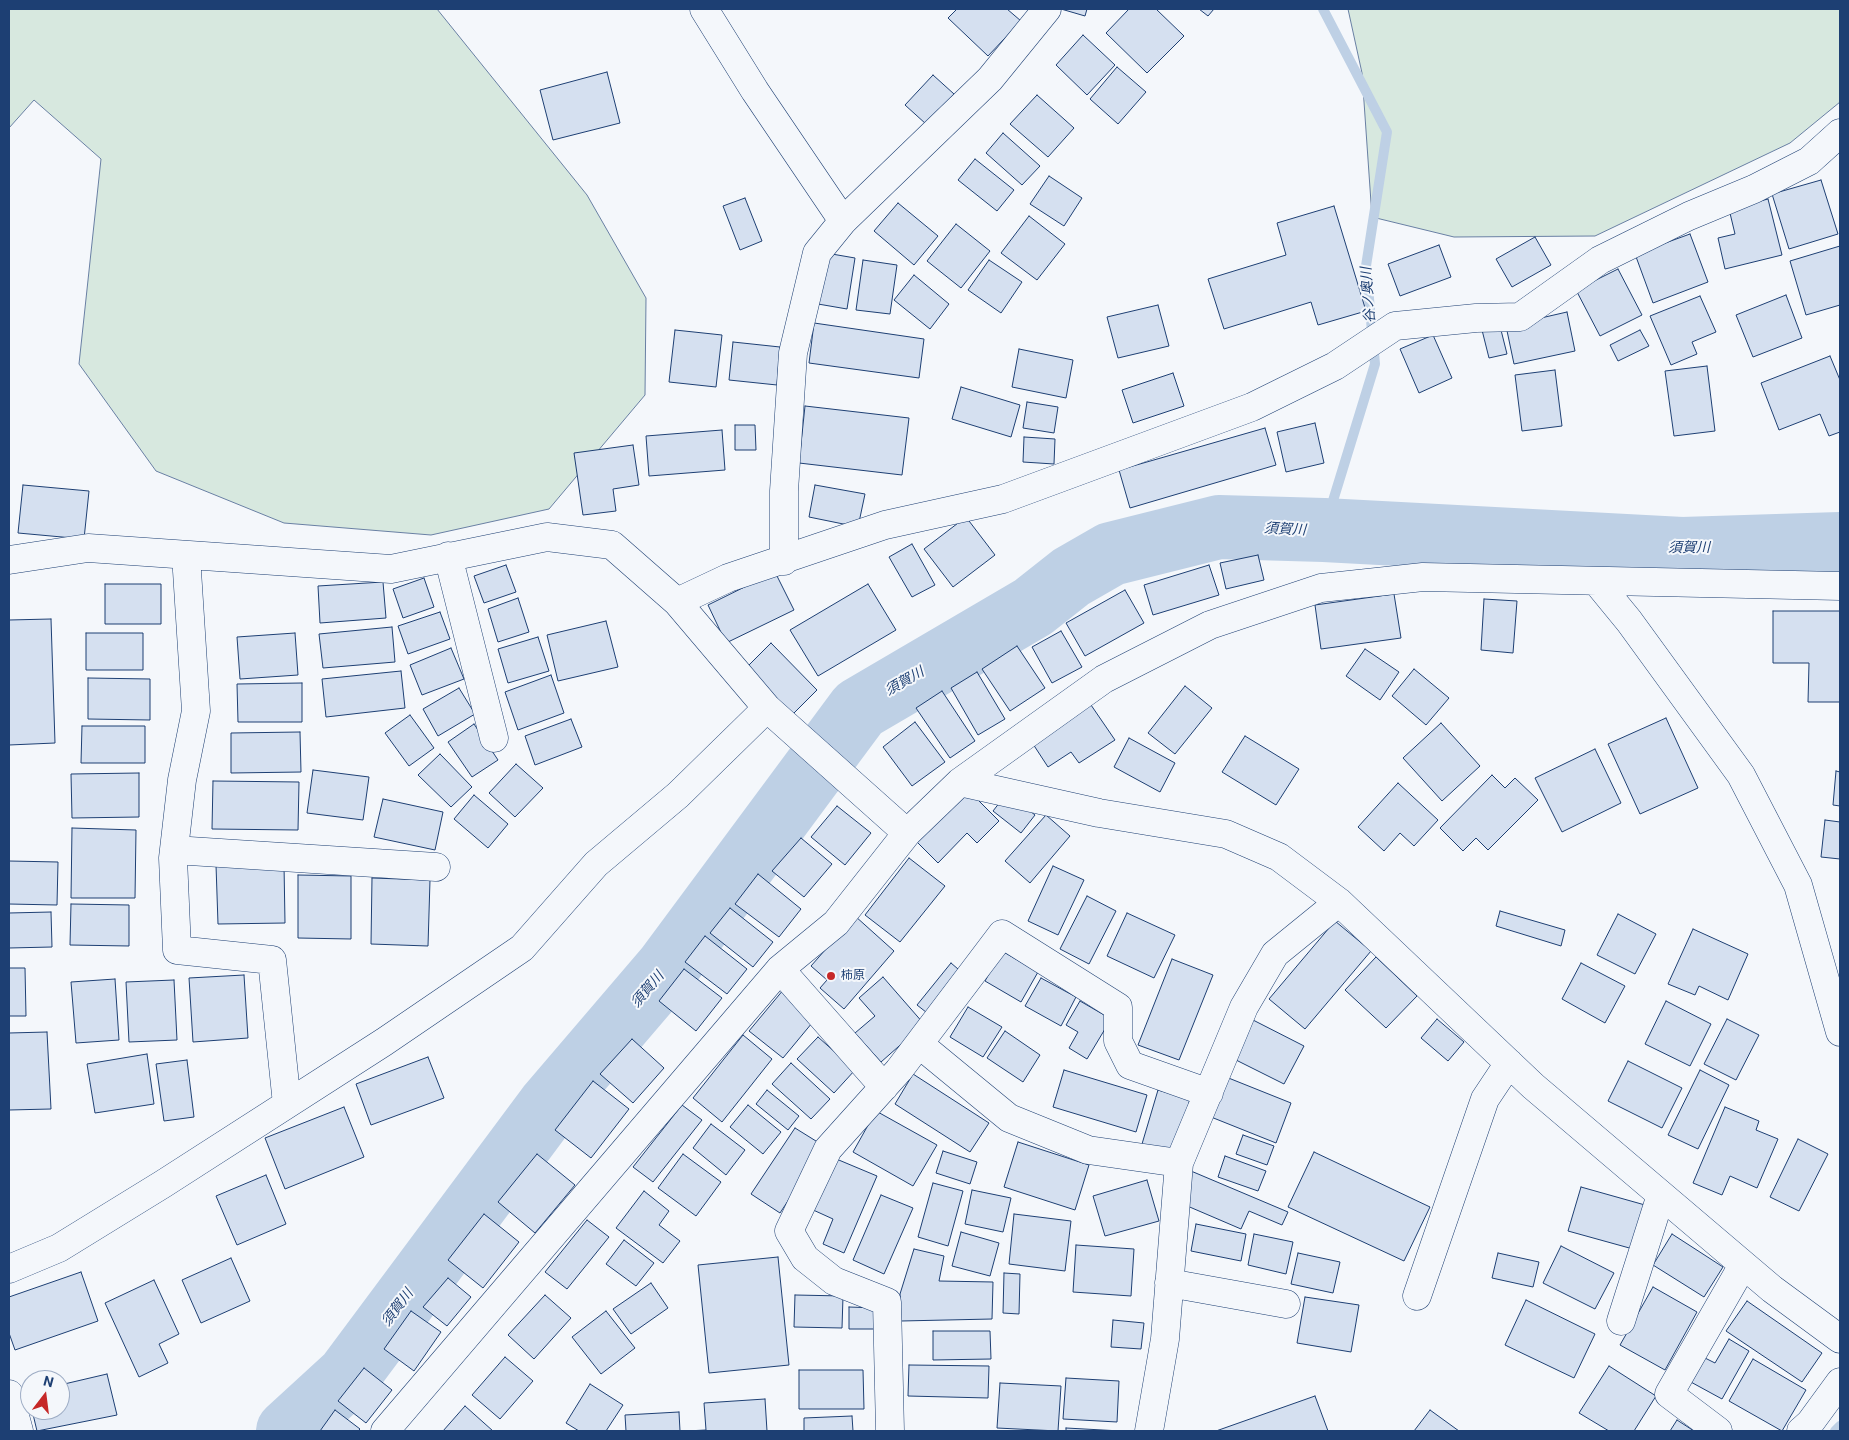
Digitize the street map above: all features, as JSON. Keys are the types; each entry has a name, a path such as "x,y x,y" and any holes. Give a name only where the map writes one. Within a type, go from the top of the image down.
{"street":[{"path":"704,9 755,90 843,221"},
{"path":"784,560 784,491 794,353 817,253 843,221 990,79 1047,9"},
{"path":"677,602 728,578 885,525 1003,499 1252,407 1335,366 1395,326 1476,318 1520,317 1600,260 1688,216 1754,189 1809,161 1840,133"},
{"path":"9,560 88,548 391,569 547,537 612,545 677,602 767,708 907,833"},
{"path":"186,555 196,711 182,780 174,850 177,950 272,960 287,1104"},
{"path":"448,556 494,738"},
{"path":"385,1431 780,969 836,923 907,833 960,782 1104,679 1210,625 1321,588 1422,577 1840,586"},
{"path":"1596,582 1629,620 1741,775 1798,885 1840,1032"},
{"path":"9,1269 59,1248 384,1042 522,948 596,864 678,795 767,708"},
{"path":"960,782 1100,813 1226,834 1279,857 1339,902 1509,1063 1661,1195 1772,1289 1840,1339"},
{"path":"174,850 436,867"},
{"path":"1148,1431 1165,1339 1179,1163 1244,1006 1275,954 1339,902"},
{"path":"890,1431 887,1302 834,1281 805,1258 789,1231 828,1149 884,1087 919,1044 1002,934 1118,1007 1118,1041 1130,1066 1209,1093"},
{"path":"780,969 884,1087"},
{"path":"919,1044 1009,1118 1088,1150 1179,1163"},
{"path":"1416,1296 1485,1098 1509,1063"},
{"path":"1621,1322 1661,1195"},
{"path":"1718,1431 1670,1394 1743,1265"},
{"path":"1169,1283 1286,1304"},
{"path":"1801,1431 1840,1382"},
{"path":"9,1394 19,1431"}],"shaded area":[{"path":"9,9 437,9 587,195 646,298 645,395 549,509 431,535 284,523 156,471 79,364 101,159 34,100 9,128"},
{"path":"1348,9 1840,9 1840,102 1790,143 1595,236 1454,237 1372,217 1362,73"}],"building":[{"path":"957,9 1007,9 1021,21 988,56 948,18"},
{"path":"1061,9 1087,9 1085,16"},
{"path":"1129,9 1156,9 1184,36 1147,73 1106,33"},
{"path":"1199,9 1214,9 1208,16"},
{"path":"1083,35 1115,65 1087,95 1056,65"},
{"path":"1117,67 1146,92 1118,124 1090,99"},
{"path":"607,72 620,123 553,140 540,90"},
{"path":"933,75 954,94 926,124 905,105"},
{"path":"1037,95 1074,128 1048,157 1010,124"},
{"path":"1003,133 1040,166 1022,185 986,153"},
{"path":"975,159 1014,190 997,211 958,180"},
{"path":"1049,176 1082,198 1064,226 1030,204"},
{"path":"1821,180 1838,234 1789,249 1772,194"},
{"path":"745,198 762,241 740,250 723,206"},
{"path":"1768,199 1782,255 1725,269 1718,238 1735,234 1729,209"},
{"path":"898,203 938,236 914,265 874,231"},
{"path":"1334,206 1366,311 1318,325 1311,302 1224,329 1208,279 1286,255 1277,223"},
{"path":"1029,216 1065,244 1037,280 1001,253"},
{"path":"956,224 990,251 961,288 927,261"},
{"path":"1690,234 1708,282 1653,303 1635,254"},
{"path":"1535,237 1551,265 1512,287 1496,259"},
{"path":"1439,245 1451,277 1400,296 1388,264"},
{"path":"1840,246 1840,305 1806,315 1790,261"},
{"path":"826,253 855,258 847,309 818,304"},
{"path":"863,260 897,265 890,314 856,310"},
{"path":"989,260 1022,282 1001,313 968,290"},
{"path":"1618,269 1642,315 1600,336 1576,290"},
{"path":"914,275 949,304 930,329 894,300"},
{"path":"1786,295 1802,338 1753,357 1736,315"},
{"path":"1700,296 1716,332 1692,342 1697,354 1671,365 1650,316"},
{"path":"1158,305 1169,346 1118,358 1107,317"},
{"path":"1567,312 1575,351 1514,364 1506,326"},
{"path":"814,323 924,339 919,378 809,363"},
{"path":"1500,326 1507,354 1489,358 1482,330"},
{"path":"675,330 722,335 716,387 669,382"},
{"path":"1640,330 1649,346 1618,361 1610,345"},
{"path":"1433,335 1452,378 1419,393 1400,349"},
{"path":"733,342 780,347 777,385 729,380"},
{"path":"1019,349 1073,360 1066,398 1012,387"},
{"path":"1830,356 1840,380 1840,432 1829,436 1820,414 1779,430 1761,383"},
{"path":"1707,366 1715,431 1674,436 1665,371"},
{"path":"1555,370 1562,426 1522,431 1515,375"},
{"path":"1173,373 1184,406 1133,423 1122,390"},
{"path":"961,387 1020,405 1011,437 952,419"},
{"path":"1027,402 1058,407 1054,433 1023,428"},
{"path":"805,406 909,418 902,475 799,463"},
{"path":"1315,423 1324,463 1286,472 1277,432"},
{"path":"735,425 755,425 756,450 735,450"},
{"path":"1265,428 1276,465 1130,508 1119,470"},
{"path":"722,430 725,470 649,476 646,436"},
{"path":"1024,437 1055,439 1054,464 1023,462"},
{"path":"633,445 639,485 613,489 616,511 583,515 574,453"},
{"path":"23,485 89,491 84,539 18,533"},
{"path":"815,485 865,494 858,527 809,517"},
{"path":"966,517 995,555 953,587 924,549"},
{"path":"912,544 935,585 912,597 889,557"},
{"path":"1258,555 1264,580 1226,589 1220,563"},
{"path":"506,565 516,592 484,603 474,576"},
{"path":"1209,565 1219,595 1153,615 1144,585"},
{"path":"775,572 794,610 726,643 708,605"},
{"path":"424,578 434,607 403,618 393,589"},
{"path":"383,582 386,618 320,623 318,586"},
{"path":"105,584 161,584 161,624 105,624"},
{"path":"868,584 896,630 818,676 790,630"},
{"path":"1125,590 1144,623 1085,656 1066,623"},
{"path":"1394,594 1401,638 1321,649 1315,605"},
{"path":"518,598 529,632 498,642 488,609"},
{"path":"1484,599 1517,601 1513,653 1481,650"},
{"path":"1773,611 1840,611 1840,702 1808,702 1809,663 1773,663"},
{"path":"440,612 450,639 408,654 398,626"},
{"path":"51,619 55,743 9,745 9,620"},
{"path":"606,621 618,667 558,681 547,635"},
{"path":"392,627 395,662 323,668 319,634"},
{"path":"1061,631 1082,667 1052,683 1032,647"},
{"path":"86,633 143,633 143,670 86,670"},
{"path":"295,633 298,675 240,679 237,637"},
{"path":"538,637 549,671 508,683 498,649"},
{"path":"771,643 817,690 792,715 746,668"},
{"path":"1017,646 1045,688 1010,711 982,669"},
{"path":"451,648 464,679 422,695 410,665"},
{"path":"1365,649 1399,672 1380,700 1346,676"},
{"path":"1414,669 1449,698 1426,725 1392,696"},
{"path":"401,671 405,708 326,717 322,679"},
{"path":"977,672 1005,719 978,735 951,688"},
{"path":"551,675 564,713 518,730 505,692"},
{"path":"88,678 150,679 150,720 88,719"},
{"path":"302,683 302,722 238,722 237,684"},
{"path":"1185,686 1212,708 1175,754 1148,733"},
{"path":"459,688 475,714 438,736 423,709"},
{"path":"942,691 975,741 950,758 916,708"},
{"path":"1091,705 1115,740 1079,763 1071,752 1048,767 1033,744"},
{"path":"410,715 434,748 409,766 385,733"},
{"path":"1666,718 1698,788 1640,814 1608,744"},
{"path":"571,719 582,747 535,765 525,736"},
{"path":"915,722 945,762 912,786 883,747"},
{"path":"1441,723 1480,766 1442,801 1403,758"},
{"path":"474,724 498,760 472,777 448,742"},
{"path":"82,726 145,726 145,763 81,763"},
{"path":"300,732 301,772 231,773 231,733"},
{"path":"1245,736 1299,769 1276,805 1222,772"},
{"path":"1129,738 1175,763 1160,792 1114,767"},
{"path":"1595,749 1621,803 1562,832 1535,778"},
{"path":"440,754 472,787 451,807 418,775"},
{"path":"516,764 543,788 515,817 489,793"},
{"path":"313,770 369,777 363,820 307,813"},
{"path":"1836,771 1840,772 1840,806 1833,805"},
{"path":"139,773 139,817 72,818 71,774"},
{"path":"1492,775 1505,788 1515,778 1538,800 1488,850 1476,838 1463,851 1440,828"},
{"path":"213,781 299,782 298,830 212,829"},
{"path":"1398,783 1438,820 1414,846 1400,833 1384,851 1358,827"},
{"path":"965,787 999,821 977,843 967,833 938,863 914,839"},
{"path":"1007,793 1035,815 1021,833 993,811"},
{"path":"474,795 508,824 488,848 454,819"},
{"path":"383,799 443,812 435,850 374,837"},
{"path":"837,806 871,833 845,865 811,837"},
{"path":"1046,815 1070,836 1030,883 1005,861"},
{"path":"1825,820 1840,822 1840,859 1821,857"},
{"path":"72,828 136,830 135,898 71,898"},
{"path":"801,838 832,864 804,897 772,871"},
{"path":"909,858 945,886 900,942 865,915"},
{"path":"9,861 58,862 57,905 9,904"},
{"path":"284,864 285,923 218,924 216,865"},
{"path":"1053,866 1084,880 1058,935 1028,921"},
{"path":"758,874 801,909 779,937 735,904"},
{"path":"298,875 351,876 351,939 298,938"},
{"path":"372,878 430,880 428,946 371,944"},
{"path":"1087,896 1116,911 1089,964 1060,949"},
{"path":"71,904 129,905 129,946 70,945"},
{"path":"730,908 773,942 753,967 710,933"},
{"path":"1500,911 1565,930 1561,946 1496,926"},
{"path":"51,912 52,947 9,948 9,913"},
{"path":"1127,913 1175,935 1154,978 1107,956"},
{"path":"1618,914 1656,934 1635,974 1597,955"},
{"path":"855,916 894,951 844,1009 820,988 827,980 811,966"},
{"path":"1335,921 1371,951 1305,1029 1269,999"},
{"path":"1693,929 1748,954 1728,1000 1699,986 1695,995 1668,984"},
{"path":"705,936 747,969 727,994 685,962"},
{"path":"1002,951 1038,972 1021,1002 985,981"},
{"path":"1376,957 1417,996 1386,1028 1345,990"},
{"path":"1172,959 1213,975 1179,1060 1138,1045"},
{"path":"951,963 965,975 931,1016 917,1005"},
{"path":"1581,963 1625,986 1605,1023 1562,999"},
{"path":"9,968 25,968 26,1016 9,1016"},
{"path":"684,969 722,998 696,1031 659,1001"},
{"path":"244,975 248,1038 193,1042 189,978"},
{"path":"883,977 924,1024 881,1062 855,1033 875,1016 859,998"},
{"path":"1041,978 1076,997 1061,1026 1025,1006"},
{"path":"115,979 119,1040 76,1043 71,982"},
{"path":"174,980 177,1040 129,1042 126,982"},
{"path":"784,989 817,1017 783,1058 749,1031"},
{"path":"1080,1001 1111,1019 1087,1059 1069,1048 1078,1032 1066,1025"},
{"path":"1666,1001 1711,1024 1690,1066 1645,1044"},
{"path":"968,1007 1002,1027 983,1057 950,1037"},
{"path":"1437,1019 1464,1042 1448,1061 1421,1038"},
{"path":"1727,1019 1759,1035 1736,1080 1704,1064"},
{"path":"1253,1020 1304,1046 1284,1084 1232,1058"},
{"path":"1005,1031 1040,1055 1023,1082 987,1058"},
{"path":"47,1032 51,1109 9,1110 9,1033"},
{"path":"743,1035 772,1059 722,1122 693,1098"},
{"path":"818,1037 855,1070 834,1093 797,1059"},
{"path":"632,1039 664,1068 633,1103 600,1074"},
{"path":"147,1054 154,1104 95,1113 87,1064"},
{"path":"428,1057 444,1098 371,1125 356,1084"},
{"path":"187,1060 194,1117 164,1121 156,1064"},
{"path":"1628,1061 1682,1088 1662,1128 1608,1101"},
{"path":"791,1063 830,1099 811,1119 772,1084"},
{"path":"1064,1070 1147,1095 1136,1132 1053,1107"},
{"path":"1700,1070 1729,1085 1698,1149 1668,1135"},
{"path":"913,1074 989,1123 970,1152 895,1104"},
{"path":"1221,1075 1291,1103 1276,1143 1206,1115"},
{"path":"593,1081 629,1109 591,1158 555,1130"},
{"path":"767,1090 799,1116 788,1130 756,1104"},
{"path":"1158,1090 1190,1099 1175,1154 1142,1144"},
{"path":"682,1105 702,1120 653,1182 633,1167"},
{"path":"748,1105 781,1132 763,1154 730,1127"},
{"path":"344,1107 364,1157 285,1189 265,1138"},
{"path":"1725,1107 1759,1121 1756,1130 1778,1139 1757,1188 1730,1176 1722,1195 1693,1183"},
{"path":"876,1111 937,1145 913,1186 853,1152"},
{"path":"711,1124 745,1150 726,1175 693,1148"},
{"path":"795,1128 824,1146 780,1213 751,1194"},
{"path":"1243,1135 1274,1146 1267,1165 1236,1154"},
{"path":"1798,1139 1828,1154 1799,1211 1770,1197"},
{"path":"1018,1142 1089,1165 1075,1210 1004,1187"},
{"path":"943,1151 977,1162 970,1184 936,1173"},
{"path":"1314,1152 1430,1207 1404,1261 1288,1207"},
{"path":"537,1154 575,1185 535,1233 498,1202"},
{"path":"683,1154 721,1182 696,1216 658,1188"},
{"path":"1225,1156 1266,1171 1258,1191 1218,1177"},
{"path":"834,1158 877,1176 844,1253 823,1244 833,1219 811,1209"},
{"path":"1191,1171 1288,1212 1282,1225 1249,1211 1241,1229 1178,1202"},
{"path":"266,1175 286,1224 237,1245 216,1196"},
{"path":"1147,1180 1159,1221 1105,1236 1093,1196"},
{"path":"933,1183 963,1191 948,1246 918,1237"},
{"path":"1581,1187 1645,1205 1633,1249 1568,1231"},
{"path":"972,1190 1011,1198 1003,1232 965,1224"},
{"path":"644,1191 669,1211 659,1225 680,1241 663,1263 616,1228"},
{"path":"881,1195 913,1208 884,1274 853,1260"},
{"path":"484,1214 519,1242 483,1288 448,1260"},
{"path":"1014,1214 1071,1221 1065,1271 1009,1264"},
{"path":"587,1220 609,1237 567,1289 545,1272"},
{"path":"1196,1224 1246,1234 1241,1261 1191,1251"},
{"path":"961,1232 999,1243 990,1276 952,1266"},
{"path":"1254,1234 1293,1242 1286,1274 1248,1265"},
{"path":"1672,1234 1723,1267 1704,1297 1653,1265"},
{"path":"624,1240 654,1263 636,1286 606,1264"},
{"path":"1076,1245 1134,1249 1131,1296 1073,1292"},
{"path":"1561,1246 1614,1273 1595,1309 1543,1283"},
{"path":"914,1249 944,1256 939,1281 993,1282 992,1319 901,1321 900,1294"},
{"path":"1298,1253 1340,1262 1333,1293 1291,1284"},
{"path":"1498,1253 1539,1262 1533,1287 1492,1278"},
{"path":"778,1257 789,1365 709,1373 698,1265"},
{"path":"231,1258 250,1301 201,1323 182,1280"},
{"path":"81,1272 98,1321 15,1350 9,1333 9,1297"},
{"path":"1004,1273 1020,1274 1019,1314 1003,1313"},
{"path":"448,1278 471,1297 447,1326 423,1307"},
{"path":"154,1280 179,1334 159,1344 168,1363 139,1377 105,1303"},
{"path":"651,1283 668,1308 631,1334 613,1309"},
{"path":"1653,1287 1697,1312 1665,1370 1620,1345"},
{"path":"545,1295 571,1318 534,1359 508,1335"},
{"path":"795,1295 843,1296 842,1328 794,1327"},
{"path":"1305,1297 1359,1305 1351,1352 1297,1343"},
{"path":"1526,1300 1595,1334 1574,1378 1505,1345"},
{"path":"1747,1301 1822,1353 1802,1382 1726,1331"},
{"path":"849,1307 878,1308 878,1329 849,1329"},
{"path":"411,1311 441,1332 414,1371 384,1349"},
{"path":"606,1311 635,1348 601,1374 572,1337"},
{"path":"1113,1320 1144,1323 1141,1349 1111,1347"},
{"path":"933,1331 990,1331 991,1359 933,1360"},
{"path":"1729,1339 1749,1351 1722,1399 1689,1381 1703,1357 1715,1363"},
{"path":"505,1357 533,1381 500,1419 472,1395"},
{"path":"1753,1359 1806,1390 1782,1431 1729,1401"},
{"path":"909,1365 989,1366 988,1398 908,1396"},
{"path":"1609,1366 1656,1396 1634,1431 1609,1431 1579,1413"},
{"path":"364,1368 392,1390 366,1423 338,1401"},
{"path":"799,1370 863,1370 864,1409 799,1409"},
{"path":"107,1374 117,1415 37,1431 34,1420 70,1420 70,1383"},
{"path":"1066,1378 1119,1381 1117,1422 1063,1419"},
{"path":"1000,1383 1061,1386 1058,1431 997,1428"},
{"path":"590,1384 623,1405 606,1431 579,1431 566,1423"},
{"path":"1315,1396 1328,1431 1216,1431"},
{"path":"765,1399 767,1431 686,1431 706,1430 704,1403"},
{"path":"465,1406 493,1431 443,1431"},
{"path":"335,1410 360,1429 358,1431 320,1431"},
{"path":"1430,1410 1459,1431 1414,1431"},
{"path":"679,1412 680,1431 626,1431 625,1415"},
{"path":"852,1416 853,1431 804,1431 804,1418"},
{"path":"1677,1420 1694,1431 1670,1431"},
{"path":"1066,1428 1121,1431 1066,1431"}],"waterway":[{"name":"谷ノ奥川","path":"1323,9 1387,132 1366,266 1375,364 1324,530"},
{"name":"須賀川","path":"288,1431 348,1376 549,1106 667,968 859,709 1033,607 1071,577 1111,554 1219,527 1324,530 1682,549 1840,544"},
{"path":"1835,1431 1840,1426"}],"place":[{"name":"柿原","path":"831,976"}]}
